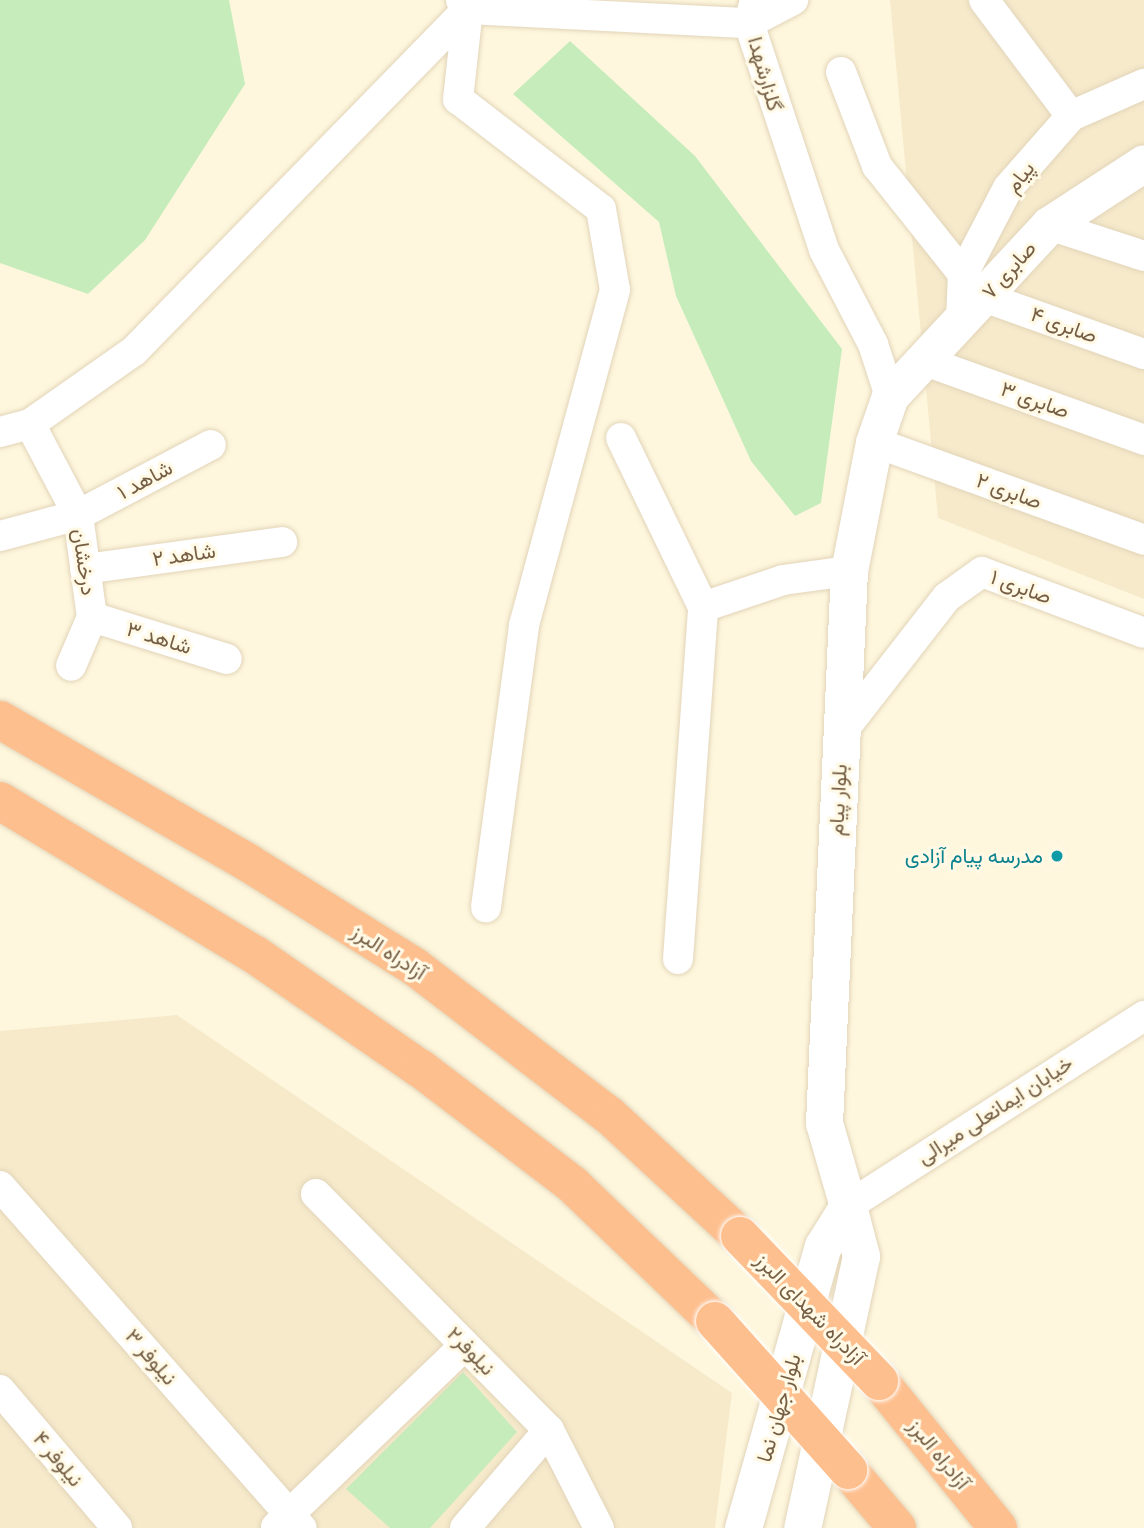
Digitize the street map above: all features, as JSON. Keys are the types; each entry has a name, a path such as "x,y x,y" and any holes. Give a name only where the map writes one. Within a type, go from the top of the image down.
{"highway":[{"name":"آزادراه البرز","path":"0,720 247,862 415,967 610,1116 740,1236"},
{"path":"0,801 254,954 421,1069 573,1185 715,1321 897,1528"},
{"name":"آزادراه شهدای البرز","path":"740,1236 879,1381"},
{"name":"آزادراه البرز","path":"879,1381 998,1528"}],"street":[{"path":"752,11 793,0"},
{"path":"984,0 1072,116"},
{"path":"0,432 30,424 134,351 464,4"},
{"path":"464,4 458,99 601,209 615,290 524,626 486,907"},
{"name":"گلزارشهدا","path":"464,4 752,11 824,250 873,344 890,396"},
{"path":"841,72 877,166 970,297"},
{"name":"پیام","path":"970,297 1008,188 1072,116 1144,84"},
{"name":"صابری ۷","path":"890,396 925,361 970,297 1049,225 1144,163"},
{"path":"1049,225 1144,256"},
{"name":"صابری ۴","path":"970,297 1144,354"},
{"name":"صابری ۳","path":"925,361 1144,440"},
{"name":"بلوار پیام","path":"848,1206 824,1123 849,571 874,442 890,396"},
{"name":"درخشان","path":"30,424 78,515 92,617 71,666"},
{"path":"621,438 703,607 678,959"},
{"name":"صابری ۲","path":"874,442 1144,540"},
{"name":"شاهد ۱","path":"0,536 78,515 211,445"},
{"name":"شاهد ۲","path":"85,569 282,542"},
{"path":"703,607 783,580 849,571"},
{"name":"صابری ۱","path":"841,733 947,597 982,572 1144,633"},
{"name":"شاهد ۳","path":"92,617 227,659"},
{"name":"خیابان ایمانعلی میرالی","path":"848,1206 1144,1016"},
{"name":"نیلوفر ۳","path":"0,1186 289,1523"},
{"name":"۲نیلوفر","path":"316,1194 549,1430 599,1528"},
{"path":"802,1528 861,1256 848,1206"},
{"name":"بلوار جهان نما","path":"743,1528 822,1246 848,1206"},
{"path":"289,1523 465,1345"},
{"name":"نیلوفر ۴","path":"0,1390 117,1528"},
{"path":"465,1528 549,1430"}],"shaded area":[{"path":"890,0 1144,0 1144,599 938,518"},
{"path":"177,1015 732,1393 715,1528 0,1528 0,1031"}],"green space":[{"path":"0,0 229,0 245,84 145,240 88,294 0,263"},
{"path":"570,41 695,156 842,349 821,503 795,516 751,461 676,296 659,222 513,94"},
{"path":"463,1372 517,1432 430,1528 390,1528 346,1489"}],"place":[{"name":"مدرسه پیام آزادی","path":"1057,856"}]}
